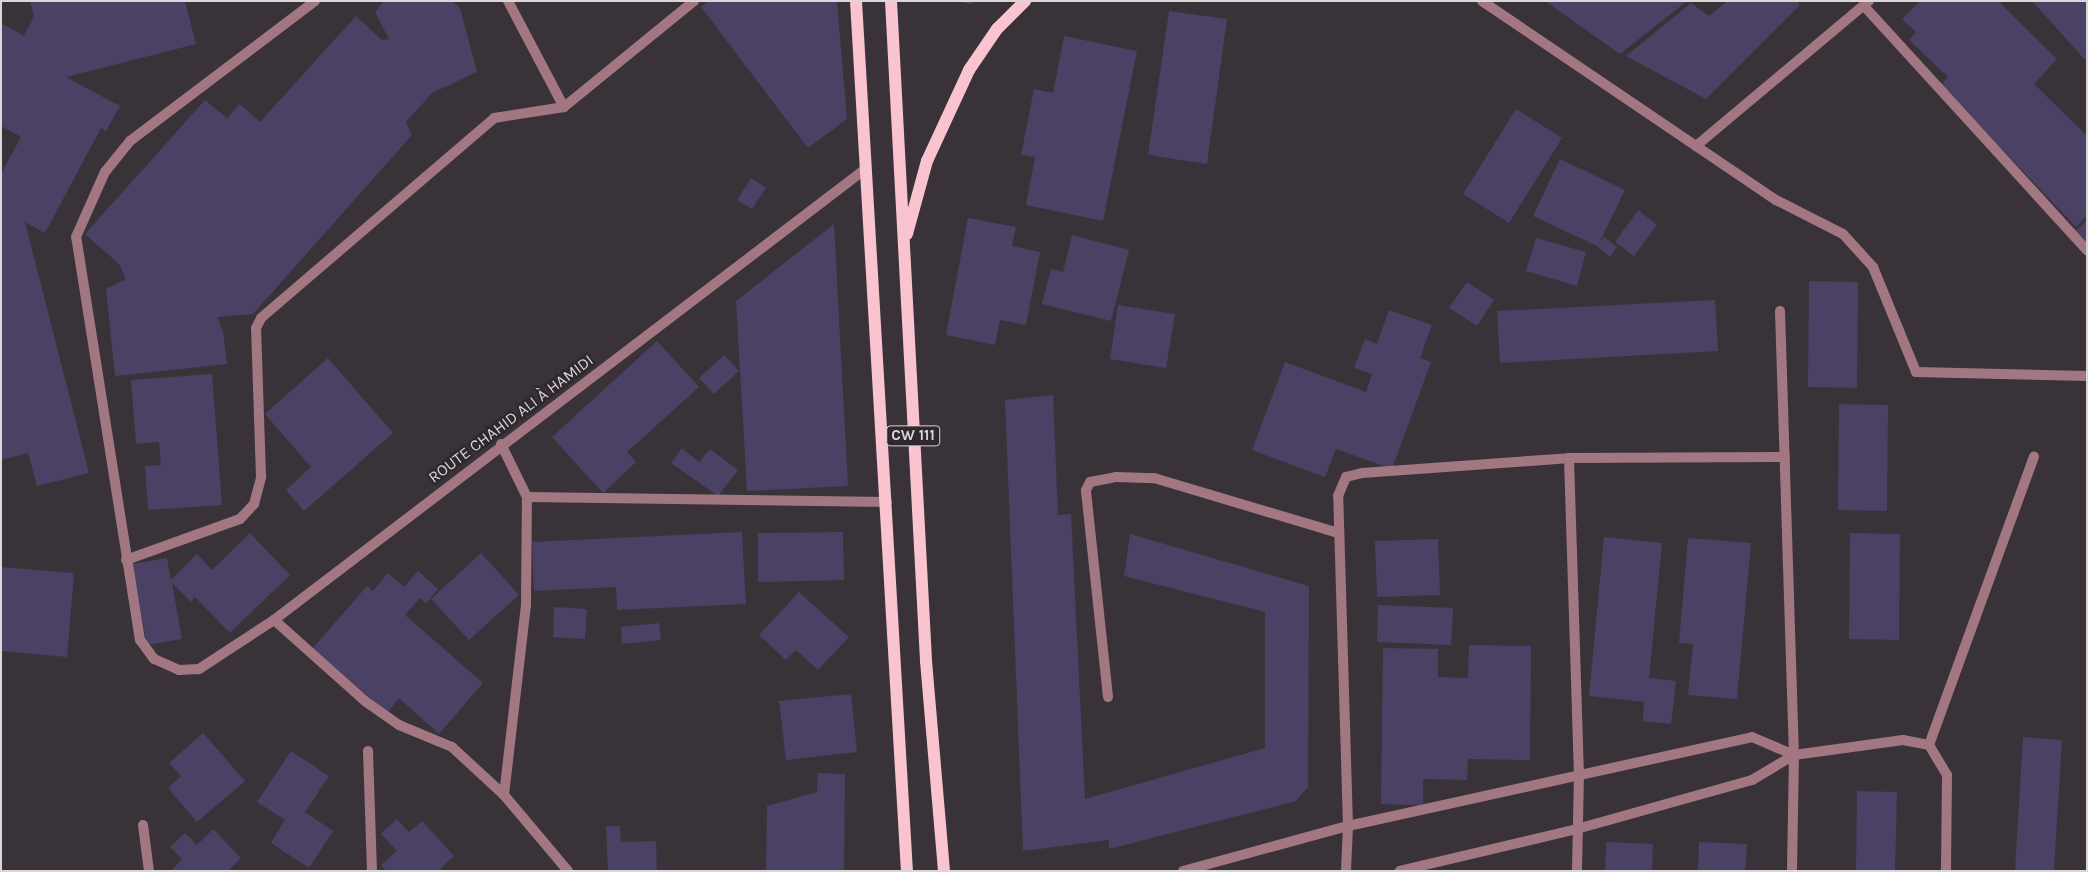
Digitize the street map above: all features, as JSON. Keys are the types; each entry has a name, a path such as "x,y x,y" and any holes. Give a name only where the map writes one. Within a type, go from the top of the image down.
{"main road":[{"path":"856,1 864,170 887,502 907,871"},
{"name":"CW 111","path":"891,1 926,661 944,871"},
{"path":"904,246 926,161 969,70 992,37 1025,1"}],"street":[{"name":"ROUTE CHAHID ALI À HAMIDI","path":"315,1 130,141 105,172 76,237 140,640 154,659 179,670 199,669 274,620 501,444 864,170"},
{"path":"508,1 564,107"},
{"path":"126,560 240,519 254,504 261,477 256,328 261,318 494,118 564,107 694,1"},
{"path":"1482,1 1776,200 1843,234 1873,267 1916,372 2087,376"},
{"path":"1696,146 1866,4 2087,250"},
{"path":"1780,311 1794,755 1792,871"},
{"path":"501,444 527,497 526,604 504,795"},
{"path":"1929,744 2034,456"},
{"path":"1346,871 1348,826 1338,496 1346,478 1362,473 1569,458 1785,457"},
{"path":"1569,458 1579,774 1577,871"},
{"path":"1108,697 1086,490 1090,482 1116,477 1154,478 1339,533"},
{"path":"527,497 887,502"},
{"path":"274,620 365,701 399,725 452,747 504,795 568,871"},
{"path":"1183,871 1348,826 1752,737 1794,755"},
{"path":"1400,871 1577,829 1752,780 1794,755 1903,740 1929,744"},
{"path":"1929,744 1947,775 1946,871"},
{"path":"368,751 372,871"},
{"path":"143,825 149,871"}],"building":[{"path":"30,1 185,1 196,44 66,77 120,106 106,131 101,128 45,233 25,222 89,473 37,486 28,453 1,460 1,174 21,137 1,126 1,23 24,36 34,16"},
{"path":"384,1 452,1 460,8 477,72 432,93 406,122 412,135 253,314 217,317 223,331 227,364 115,376 106,289 126,279 119,264 85,234 205,100 227,118 240,104 260,122 356,16 382,40 389,39 375,12"},
{"path":"708,1 837,1 847,119 808,148 701,7"},
{"path":"956,1 974,1 971,4"},
{"path":"1545,1 1687,1 1620,54"},
{"path":"1727,1 1797,1 1800,5 1706,99 1626,56 1691,3 1709,16"},
{"path":"1920,1 1998,1 2057,59 2034,84 2087,136 2087,216 2076,227 1941,85 1948,77 1909,40 1916,32 1902,19"},
{"path":"2032,1 2087,1 2087,62"},
{"path":"1169,11 1227,19 1207,164 1148,155"},
{"path":"1064,36 1137,51 1103,221 1026,205 1035,157 1021,155 1034,89 1053,93"},
{"path":"1516,109 1562,138 1509,223 1463,194"},
{"path":"1560,159 1625,190 1599,243 1604,237 1617,247 1610,257 1597,246 1533,216"},
{"path":"751,178 766,188 752,209 737,200"},
{"path":"1638,210 1657,225 1634,256 1615,242"},
{"path":"968,218 1016,227 1012,246 1040,252 1026,325 1000,320 995,345 946,335"},
{"path":"2087,220 2087,242 2076,231"},
{"path":"834,224 848,486 747,491 736,301"},
{"path":"1072,235 1129,250 1111,321 1042,304 1051,269 1063,272"},
{"path":"1536,238 1586,252 1577,286 1526,271"},
{"path":"1809,281 1858,282 1857,388 1808,387"},
{"path":"1467,282 1494,300 1477,326 1449,308"},
{"path":"1715,300 1718,351 1500,363 1497,311"},
{"path":"1118,305 1175,314 1166,368 1110,359"},
{"path":"1389,310 1432,325 1420,358 1431,362 1392,469 1336,449 1325,477 1252,450 1285,362 1366,392 1372,374 1354,368 1365,339 1377,344"},
{"path":"657,341 699,387 627,452 636,462 603,493 552,437"},
{"path":"724,355 739,371 714,394 699,378"},
{"path":"328,358 393,433 304,511 286,490 311,467 265,414"},
{"path":"212,374 222,505 148,510 145,466 161,465 159,442 136,444 131,380"},
{"path":"1053,395 1058,515 1071,514 1085,799 1265,748 1265,612 1124,576 1130,534 1309,586 1308,787 1296,801 1109,849 1109,840 1023,851 1005,400"},
{"path":"1839,404 1888,405 1887,511 1838,510"},
{"path":"682,448 699,462 710,449 738,470 718,496 671,463"},
{"path":"742,532 746,604 617,610 616,587 534,591 532,542"},
{"path":"843,532 844,580 758,582 758,533"},
{"path":"250,533 290,575 230,633 195,597 191,602 172,583 182,639 147,645 132,564 167,558 171,580 197,554 212,570"},
{"path":"1850,533 1900,534 1899,640 1849,639"},
{"path":"1604,537 1662,543 1649,678 1676,681 1671,724 1643,721 1644,702 1589,696"},
{"path":"1688,538 1751,543 1737,699 1688,695 1693,644 1679,643"},
{"path":"1438,539 1440,595 1377,597 1375,541"},
{"path":"481,553 519,595 469,640 431,599"},
{"path":"1,567 74,573 67,657 1,651"},
{"path":"418,571 438,589 426,603 420,598 405,615 483,683 439,734 399,698 387,713 313,648 367,586 373,591 388,573 404,587"},
{"path":"799,592 849,637 818,670 796,650 786,660 759,635"},
{"path":"1378,605 1453,608 1451,645 1377,642"},
{"path":"554,607 587,609 585,639 553,637"},
{"path":"659,623 661,640 622,644 621,627"},
{"path":"1469,645 1531,646 1530,760 1468,759 1467,780 1423,779 1423,805 1381,804 1383,648 1438,649 1438,677 1468,678"},
{"path":"851,694 857,752 786,760 779,701"},
{"path":"203,733 245,781 197,822 168,788 181,776 169,763"},
{"path":"2023,737 2062,740 2054,871 2015,871"},
{"path":"291,751 329,776 305,812 333,831 309,868 271,843 285,820 257,802"},
{"path":"818,773 845,774 844,871 766,871 767,806 817,792"},
{"path":"1857,791 1897,792 1895,871 1856,871"},
{"path":"397,819 409,832 422,821 454,856 438,871 386,871 381,865 397,851 381,834"},
{"path":"606,826 620,826 621,842 656,841 657,871 608,871"},
{"path":"213,829 241,858 228,871 171,871 182,859 170,847 185,833 197,845"},
{"path":"1606,842 1653,844 1652,871 1605,871"},
{"path":"1699,842 1747,844 1745,871 1698,871"}]}
